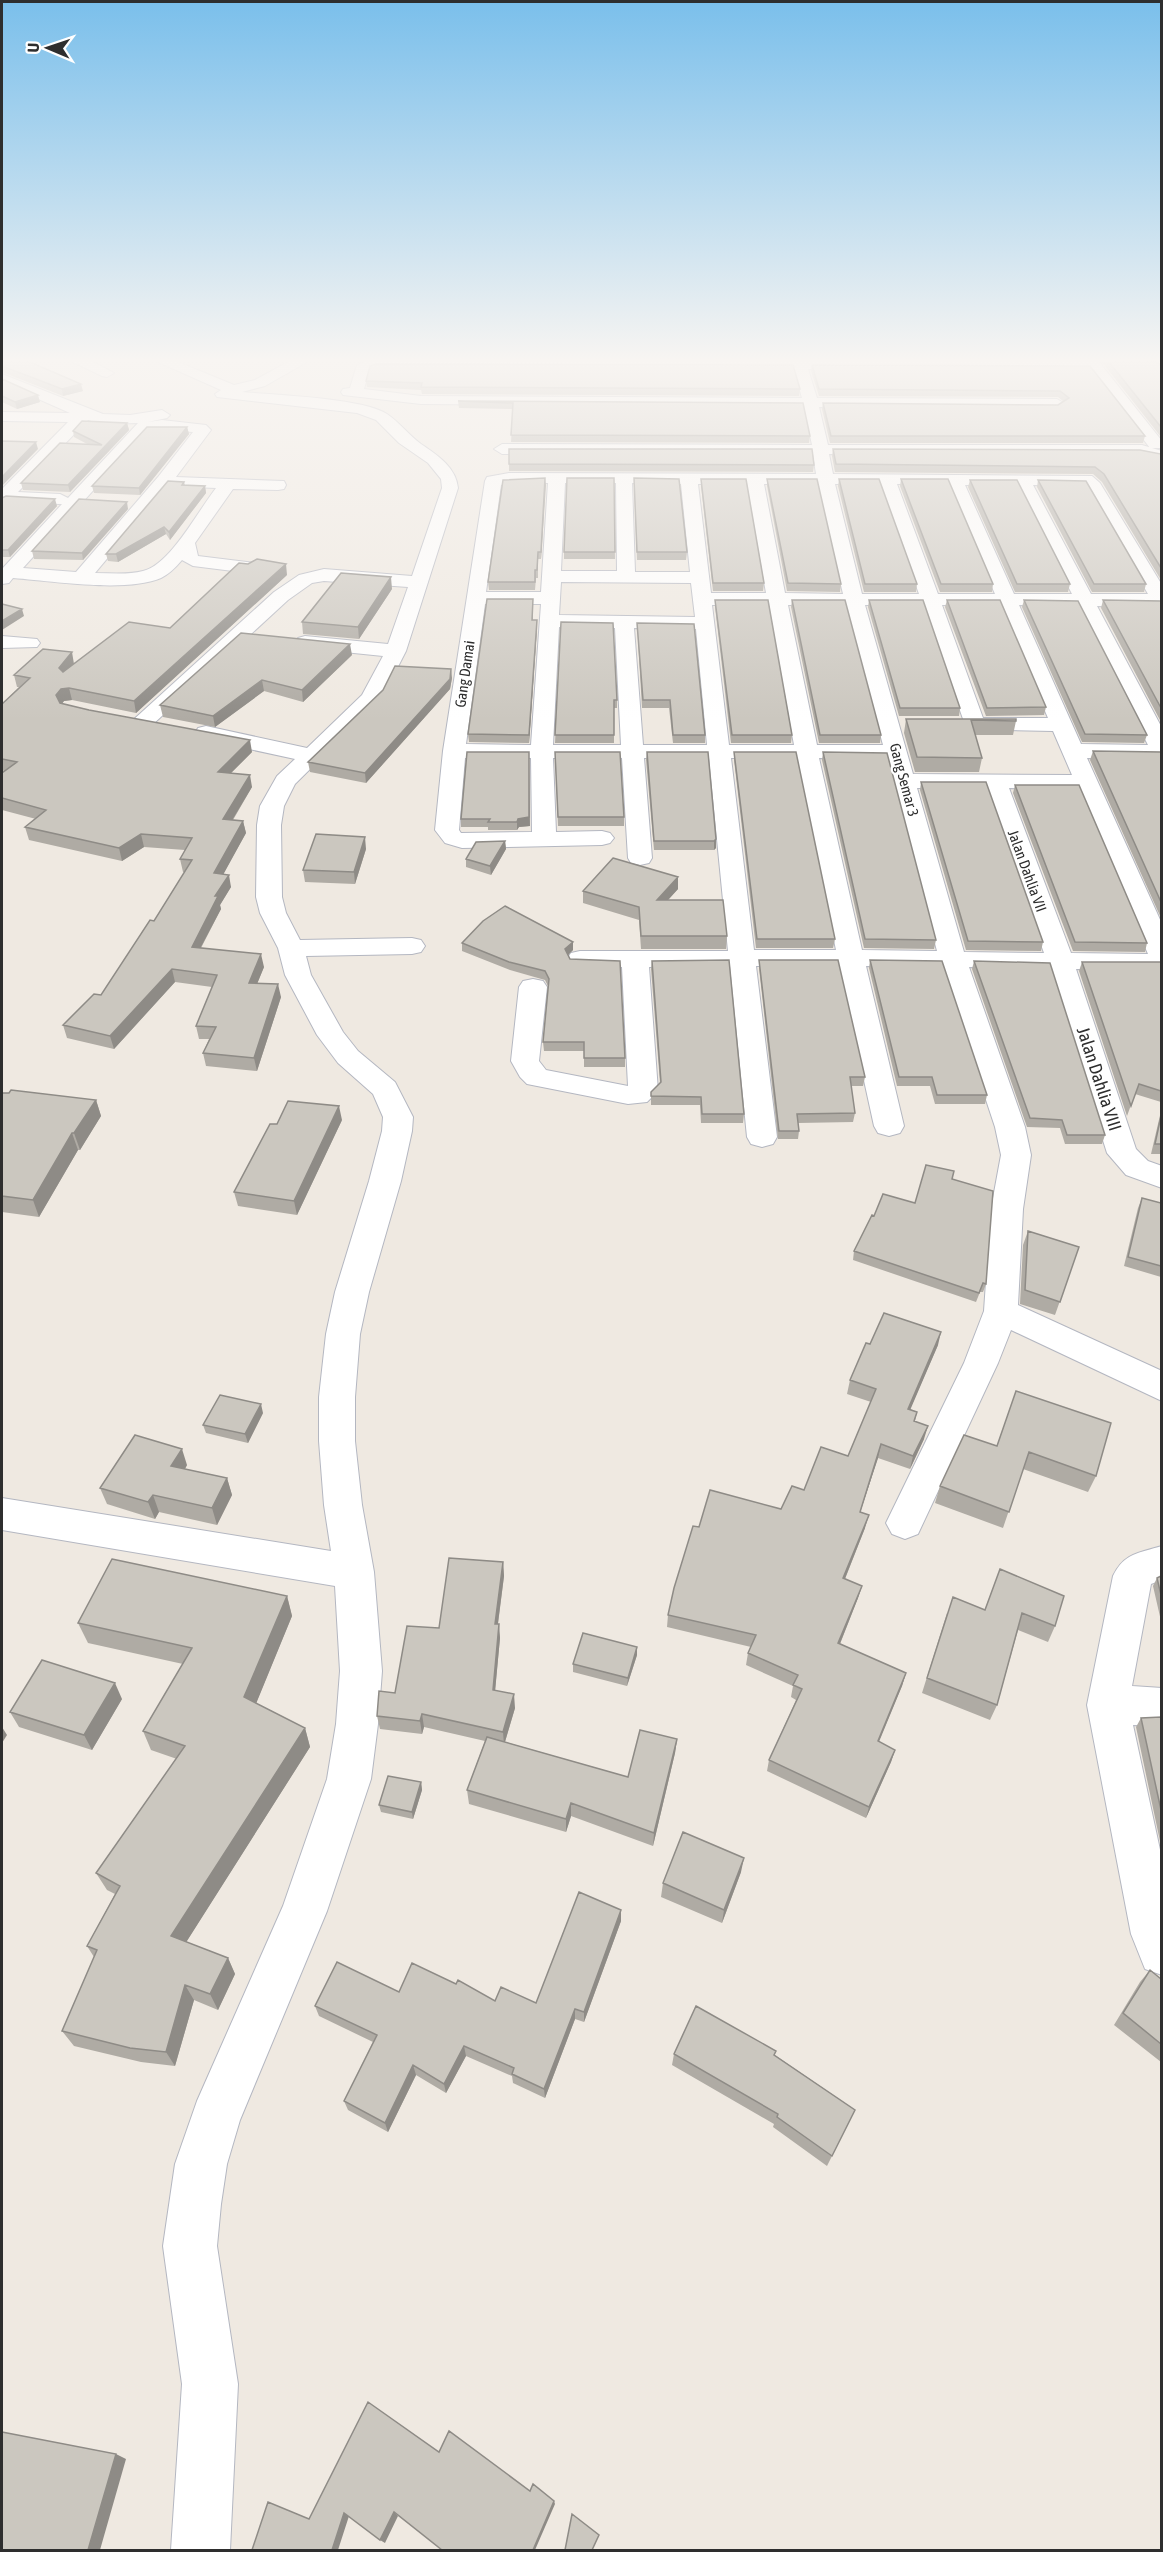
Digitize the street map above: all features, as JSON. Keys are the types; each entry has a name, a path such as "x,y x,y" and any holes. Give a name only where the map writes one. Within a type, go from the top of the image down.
{"street":[{"path":"2,496 17,481"},
{"path":"5,576 92,481"},
{"path":"82,577 164,481"},
{"path":"166,481 278,485"},
{"path":"201,2550 210,2384 190,2246 195,2204 201,2164 215,2119 304,1911 349,1779 357,1724 361,1671 354,1572 343,1505 337,1441 339,1378 343,1334 352,1292 392,1157 398,1117 385,1089 348,1057 331,1035 298,975 291,948 279,930 270,905 268,825 277,793 310,755 370,698 396,651 450,488 450,481"},
{"name":"Gang Damai","path":"493,481 454,751 447,830 453,838 462,841 544,838"},
{"path":"557,481 542,751 544,838 602,838"},
{"path":"624,481 626,577"},
{"path":"689,481 762,1137"},
{"path":"755,481 806,752 849,958 889,1126"},
{"name":"Gang Semar 3","path":"826,481 854,599 900,724 896,752 953,961 1014,1142 1016,1155 1007,1209 1001,1311 981,1363 905,1523"},
{"path":"887,481 929,599 964,724 1062,725"},
{"path":"955,481 1075,751 1086,783 1161,955"},
{"path":"1023,481 1161,751 1075,751"},
{"path":"1088,481 1092,483 1161,601"},
{"path":"5,576 147,577 157,573 183,545 228,484"},
{"path":"2,496 99,501"},
{"path":"122,502 145,502"},
{"path":"183,545 189,547 190,552 187,555 194,561 249,567"},
{"path":"337,558 421,575"},
{"path":"310,755 154,724 238,636 281,596 306,579 314,576 421,575"},
{"path":"552,576 700,578"},
{"path":"475,598 550,598"},
{"path":"701,598 1161,601"},
{"path":"549,621 705,623"},
{"path":"624,622 640,858"},
{"path":"238,636 260,638"},
{"path":"281,640 396,651"},
{"path":"2,642 30,643"},
{"path":"454,751 896,752"},
{"path":"904,781 1086,783"},
{"name":"Jalan Dahlia VII","path":"995,782 1060,960"},
{"path":"291,948 412,946"},
{"path":"579,959 849,958 1161,962"},
{"path":"532,987 525,1060 530,1071 537,1077 637,1095 643,1091 635,959"},
{"name":"Jalan Dahlia VIII","path":"1060,960 1122,1153 1137,1168 1161,1179"},
{"path":"1001,1311 1161,1387"},
{"path":"2,1514 354,1572"},
{"path":"1161,1563 1141,1569 1132,1576 1108,1705 1154,1934 1161,1952"},
{"path":"1108,1705 1161,1707"}],"building":[{"path":"23,481 72,481 68,485 21,483"},
{"path":"97,481 144,481 139,488 92,486"},
{"path":"168,481 184,482 182,485 205,486 169,532 164,527 116,554 106,554"},
{"path":"503,481 545,481 541,552 538,552 535,582 488,582"},
{"path":"567,481 614,481 615,552 564,552"},
{"path":"634,481 679,481 687,552 637,552"},
{"path":"701,481 746,481 764,583 713,583"},
{"path":"767,481 817,481 841,584 788,583"},
{"path":"840,481 880,481 917,584 865,584"},
{"path":"902,481 949,481 993,584 941,584"},
{"path":"970,481 1018,481 1070,584 1017,584"},
{"path":"1039,481 1086,481 1146,584 1094,584"},
{"path":"1108,481 1161,481 1161,568"},
{"path":"6,496 55,499 8,550 2,550 2,498"},
{"path":"79,499 127,502 82,553 32,551"},
{"path":"257,559 286,564 134,701 69,688 61,689 56,695 60,703 89,710 250,740 218,772 250,775 223,819 243,821 214,873 229,875 215,896 218,896 192,947 261,954 249,983 278,984 254,1058 203,1053 216,1027 196,1026 217,975 172,969 110,1036 63,1025 94,994 101,995 150,920 154,921 192,860 180,859 192,838 141,834 119,848 25,827 46,810 2,798 2,773 17,762 2,759 2,704 30,678 14,675 43,649 72,652 59,668 63,672 129,622 170,628 239,563 248,564"},
{"path":"341,573 391,577 358,627 302,622"},
{"path":"487,599 533,599 532,620 537,620 529,735 468,734"},
{"path":"715,600 768,600 792,735 732,735"},
{"path":"792,600 845,600 881,735 820,735"},
{"path":"869,600 923,600 960,708 900,708"},
{"path":"947,600 1000,600 1046,707 987,708"},
{"path":"1024,600 1078,601 1147,735 1085,734"},
{"path":"1103,600 1161,601 1161,708"},
{"path":"2,604 22,609 2,621"},
{"path":"561,622 613,623 617,700 614,700 614,735 555,735"},
{"path":"637,623 694,624 705,735 673,735 670,700 643,700"},
{"path":"241,633 350,644 302,690 262,680 213,716 160,705"},
{"path":"395,666 451,669 450,679 365,773 308,762 383,690"},
{"path":"906,719 1016,719 1016,721 971,720 982,758 917,757"},
{"path":"1093,751 1161,752 1161,902"},
{"path":"467,752 529,752 529,817 518,819 517,822 461,819"},
{"path":"555,752 620,752 624,817 558,817"},
{"path":"647,752 708,752 716,839 714,841 654,841"},
{"path":"734,752 796,752 835,939 757,939"},
{"path":"823,752 887,753 936,940 865,939"},
{"path":"921,782 986,782 1043,942 968,941"},
{"path":"1015,785 1079,785 1147,943 1075,942"},
{"path":"316,834 365,837 354,872 303,870"},
{"path":"505,841 490,866 466,859 476,842"},
{"path":"613,858 678,877 657,900 723,900 727,936 641,936 639,907 583,891"},
{"path":"505,906 573,942 565,949 570,959 620,961 625,1058 584,1058 584,1042 543,1042 549,979 545,971 509,962 462,943 483,921"},
{"path":"729,960 744,1114 702,1114 701,1097 651,1096 651,1092 661,1082 652,961"},
{"path":"759,960 838,960 865,1077 850,1077 855,1113 797,1114 799,1131 779,1131"},
{"path":"870,960 942,961 987,1095 937,1095 932,1077 899,1077"},
{"path":"974,961 1050,963 1105,1135 1067,1135 1062,1120 1030,1118"},
{"path":"1082,962 1161,962 1161,1091 1139,1084 1131,1106"},
{"path":"11,1090 96,1100 72,1133 33,1200 2,1196 2,1093 9,1093"},
{"path":"288,1101 339,1106 294,1201 234,1192 270,1124 277,1124"},
{"path":"1161,1116 1161,1144 1155,1144"},
{"path":"926,1165 954,1171 952,1179 993,1191 986,1284 983,1283 979,1293 854,1251 872,1215 874,1216 883,1194 915,1203"},
{"path":"1142,1198 1161,1203 1161,1266 1128,1257"},
{"path":"1028,1231 1079,1247 1060,1302 1025,1290"},
{"path":"884,1313 941,1332 908,1409 917,1412 914,1421 928,1426 913,1456 881,1444 860,1512 869,1515 843,1578 862,1586 838,1643 906,1673 878,1741 895,1750 869,1807 769,1760 802,1689 793,1685 798,1675 748,1653 756,1635 668,1615 693,1526 699,1527 710,1490 781,1509 792,1486 804,1490 821,1447 848,1456 876,1389 850,1380 866,1343 870,1344"},
{"path":"1016,1391 1111,1423 1096,1476 1029,1452 1009,1512 940,1486 964,1435 997,1446"},
{"path":"220,1395 261,1404 245,1434 203,1425"},
{"path":"135,1435 182,1449 171,1466 227,1478 212,1508 153,1495 148,1502 100,1488"},
{"path":"449,1558 503,1562 495,1624 499,1624 493,1690 514,1694 503,1732 422,1714 420,1721 377,1716 379,1691 395,1693 407,1626 439,1628"},
{"path":"112,1559 287,1596 244,1697 305,1728 171,1936 228,1958 210,1994 185,1985 166,2052 130,2048 62,2031 97,1950 87,1946 120,1886 96,1873 185,1746 143,1731 192,1648 78,1623"},
{"path":"1000,1569 1064,1596 1055,1626 1022,1613 997,1705 927,1678 953,1597 985,1610"},
{"path":"1161,1576 1161,1595 1157,1578"},
{"path":"583,1633 637,1647 628,1678 573,1664"},
{"path":"42,1660 115,1683 84,1735 10,1712"},
{"path":"1161,1717 1161,1810 1141,1718"},
{"path":"640,1730 677,1739 654,1833 571,1803 566,1819 467,1790 487,1737 628,1777"},
{"path":"388,1776 421,1782 412,1812 379,1805"},
{"path":"683,1832 744,1858 724,1910 663,1883"},
{"path":"579,1892 621,1910 584,2012 575,2009 544,2089 512,2074 514,2068 464,2046 444,2084 413,2065 385,2123 344,2101 377,2035 315,2006 337,1962 399,1992 412,1963 456,1984 458,1980 495,2001 501,1987 536,2003"},
{"path":"1150,1970 1161,1979 1161,2044 1123,2013"},
{"path":"696,2006 776,2051 774,2055 855,2110 832,2156 777,2117 778,2114 674,2054"},
{"path":"368,2402 439,2452 449,2431 530,2491 533,2484 554,2501 533,2550 442,2550 394,2512 380,2540 344,2513 332,2550 252,2550 268,2502 309,2519"},
{"path":"2,2432 116,2454 88,2550 2,2550"},
{"path":"572,2514 599,2535 592,2550 565,2550"}]}
